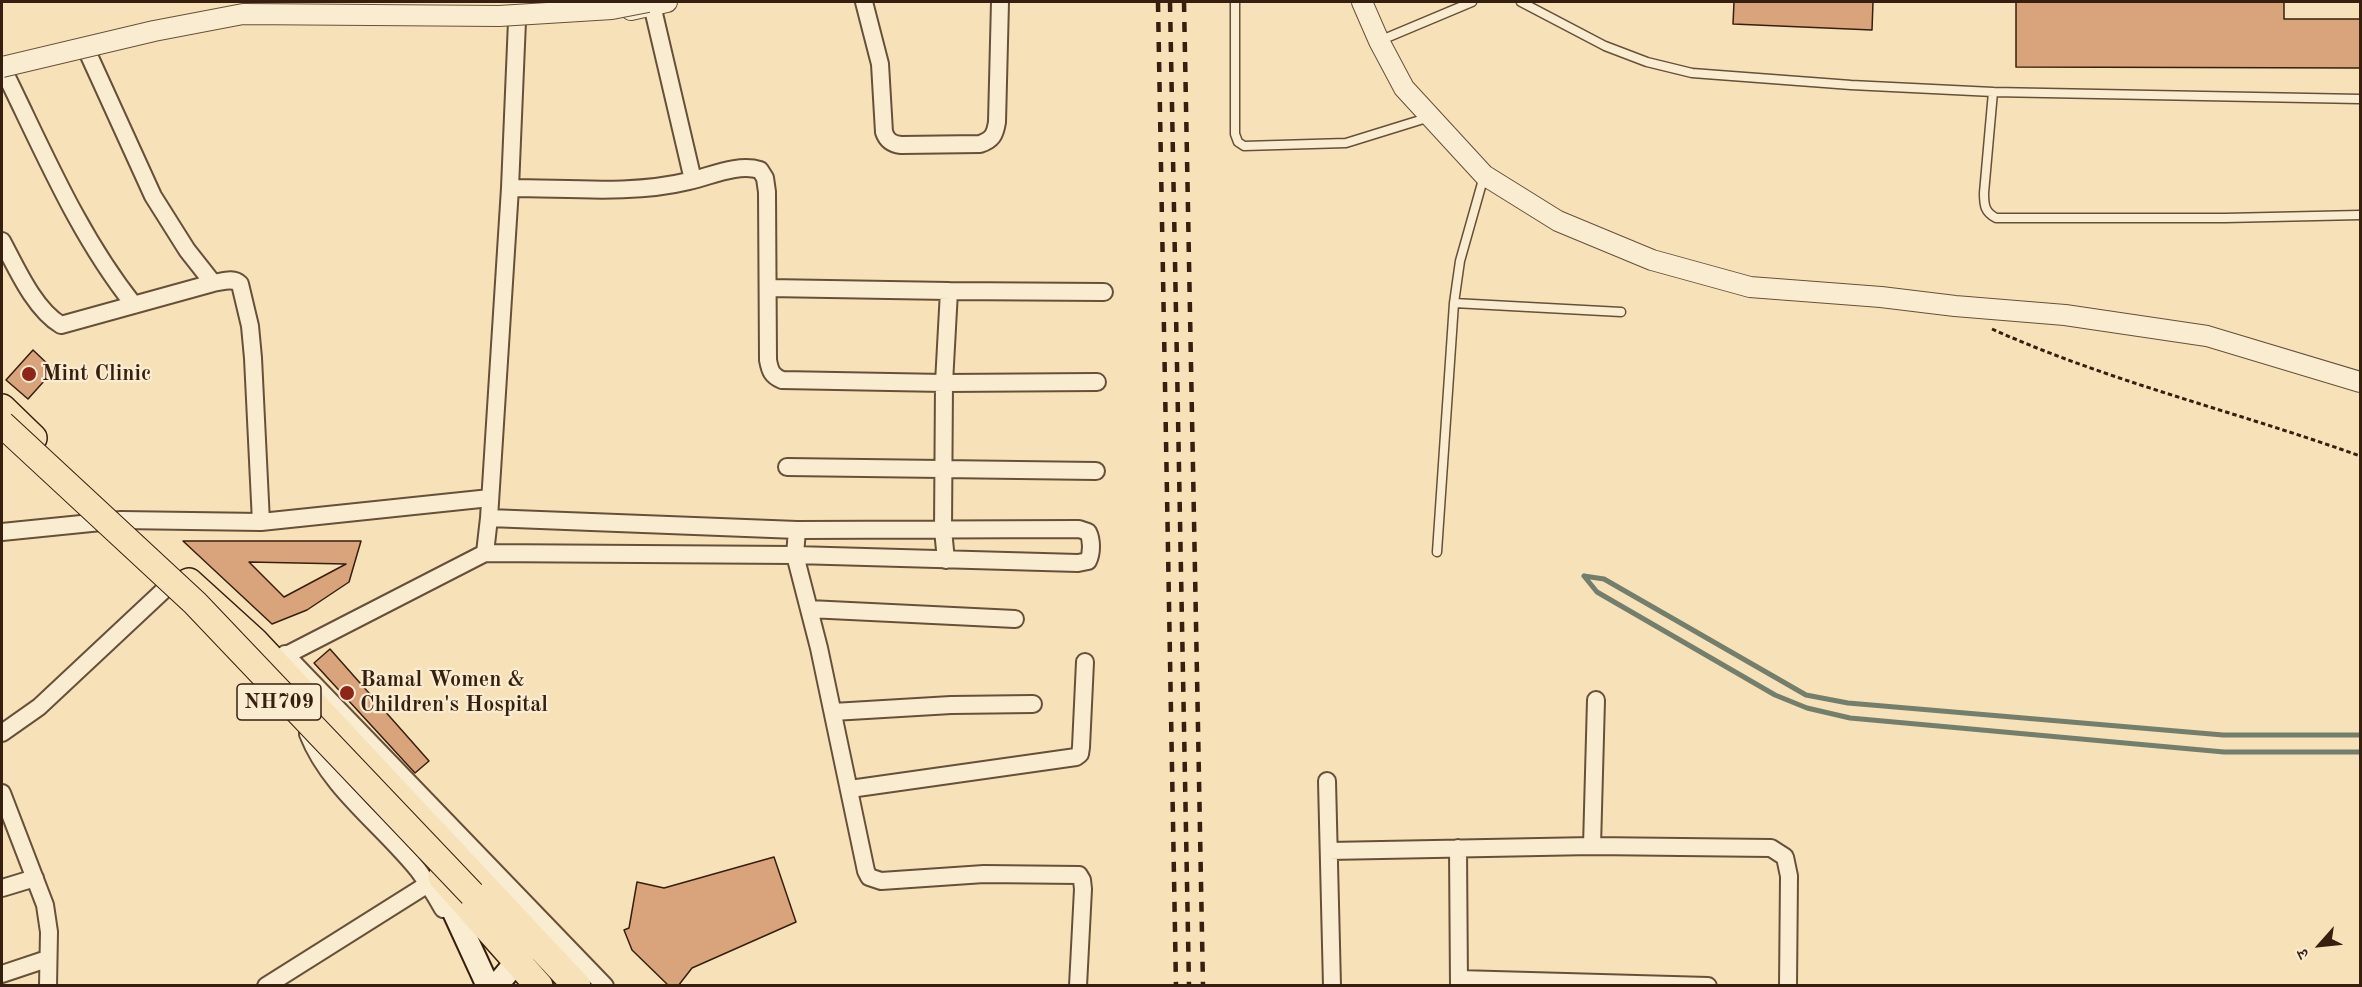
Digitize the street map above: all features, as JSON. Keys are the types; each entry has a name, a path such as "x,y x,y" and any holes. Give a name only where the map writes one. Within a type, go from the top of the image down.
{"highway":[{"name":"NH709","path":"2,408 254,641 270,663 577,986"},
{"name":"NH709","path":"2,436 95,521 164,590 270,663 308,734 430,874 508,976 539,986"}],"main road":[{"path":"2,424 195,603 472,894"},
{"path":"430,874 459,920 488,986"},
{"path":"508,976 534,941"}],"street":[{"path":"864,2 880,64 884,132 886,139 894,144 902,145 980,144 990,140 997,122 1000,2"},
{"path":"1362,2 1379,41 1404,88 1484,175 1558,220 1652,260 1750,287 2066,315 2207,336 2361,382"},
{"path":"2,68 253,16 379,10 516,21 648,4"},
{"path":"2,68 154,31 243,14 506,15 612,9 648,4"},
{"path":"648,4 693,180"},
{"path":"485,553 510,188 516,21"},
{"path":"87,51 153,196 187,250 213,283"},
{"path":"2,68 81,226 110,275 134,305"},
{"path":"510,188 634,189 674,185 736,169 751,167 760,170 765,178 767,192 768,360 770,371 775,378 944,383 1097,382"},
{"path":"2,241 24,283 53,321 61,325 213,283 237,280 244,293 253,358 261,522"},
{"path":"769,288 1104,292"},
{"path":"946,560 943,530 944,383 949,291"},
{"path":"787,467 1096,471"},
{"path":"2,532 95,521 261,522 490,498"},
{"path":"489,518 797,530 1079,529 1088,532 1090,536 1090,556 1084,562 795,555 485,553 270,663 605,986"},
{"path":"797,530 795,555 833,712 866,871 874,880 984,874 1079,874 1083,880 1083,889 1078,986"},
{"path":"2,734 39,707 164,590"},
{"path":"809,609 1015,619"},
{"path":"850,789 1076,757 1080,754 1081,747 1084,662"},
{"path":"1592,846 1596,700"},
{"path":"833,712 951,705 1033,704"},
{"path":"1327,781 1332,986"},
{"path":"2,793 45,905 49,932 48,986"},
{"path":"1329,851 1592,846 1756,846 1771,848 1785,857 1789,876 1788,986"},
{"path":"1458,848 1459,982 1708,986"},
{"path":"266,986 430,874 479,986"},
{"path":"2,888 35,878"},
{"path":"2,974 47,959"}],"lane":[{"path":"1235,2 1235,134 1238,142 1244,146 1346,143 1430,117"},
{"path":"1379,41 1472,2"},
{"path":"1521,2 1605,46 1647,62 1692,73 1851,85 1993,92 2361,99"},
{"path":"1993,92 1984,206 1988,214 1996,218 2225,218 2361,215"},
{"path":"1437,552 1454,303 1460,261 1484,175"},
{"path":"1454,303 1621,312"}],"path":[{"path":"1992,329 2021,342 2201,405 2361,456"}],"building":[{"path":"1734,2 1873,2 1872,30 1733,24"},
{"path":"2016,2 2284,2 2284,19 2361,19 2361,68 2016,67"},
{"path":"33,350 54,370 28,399 6,380"},
{"path":"183,541 361,541 349,582 307,610 272,624","holes":["249,562 346,564 284,597"]},
{"path":"330,649 429,761 415,773 314,663"},
{"path":"774,857 796,922 692,968 678,986 669,986 632,950 624,930 629,928 637,882 664,888"}],"waterway":[{"path":"1584,576 1597,592 1775,695 1807,708 1850,718 2224,752 2360,752"},
{"path":"1584,576 1604,579 1806,695 1848,703 2223,735 2360,735"}],"railway":[{"path":"1158,2 1176,986"},
{"path":"1170,2 1189,986"},
{"path":"1184,2 1203,986"}],"place":[{"name":"Mint Clinic","path":"29,374"},
{"name":"Bamal Women & Children's Hospital","path":"347,693"}]}
